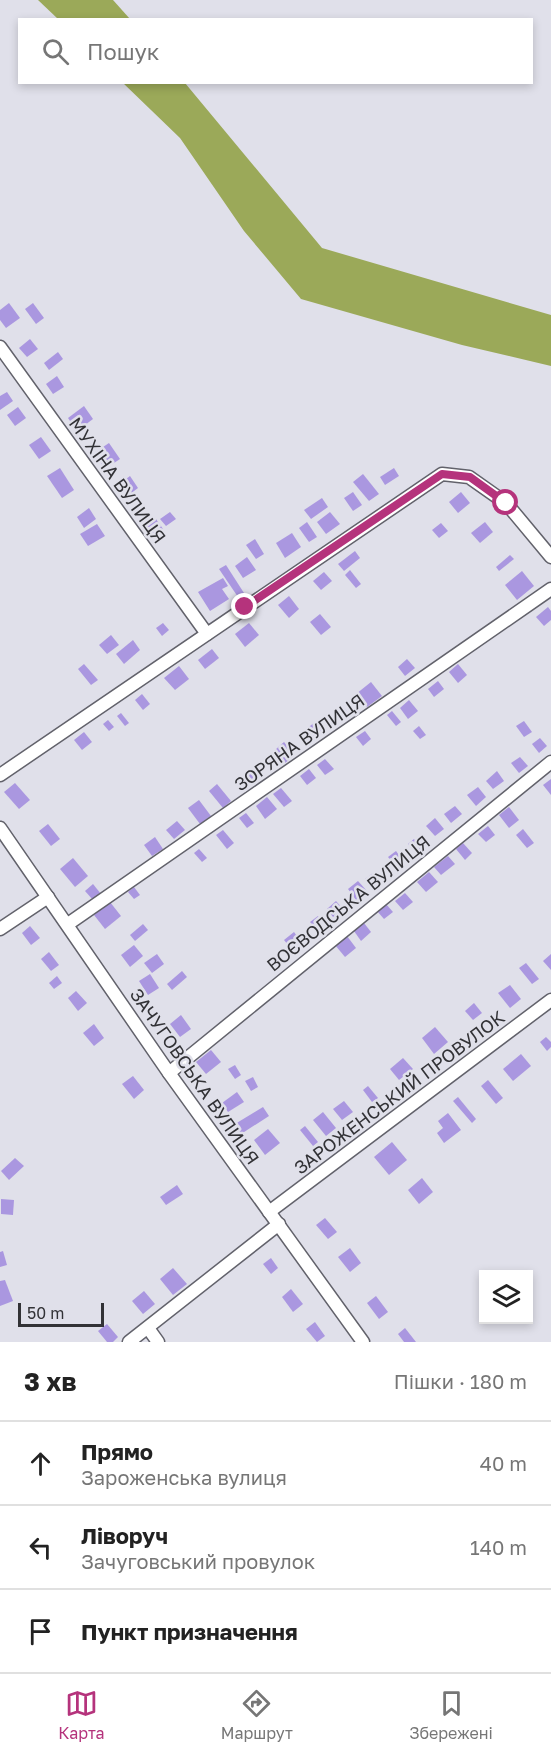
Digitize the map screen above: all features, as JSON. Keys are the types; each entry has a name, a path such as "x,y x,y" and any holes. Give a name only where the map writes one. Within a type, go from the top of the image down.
{"street":[{"name":"МУХІНА ВУЛИЦЯ","path":"0,347 207,634"},
{"path":"0,775 442,474 470,477 506,503 551,557"},
{"name":"ЗОРЯНА ВУЛИЦЯ","path":"68,924 551,589"},
{"name":"ВОЄВОДСЬКА ВУЛИЦЯ","path":"169,1073 551,762"},
{"name":"ЗАЧУГОВСЬКА ВУЛИЦЯ","path":"0,828 169,1073 363,1342"},
{"path":"0,929 48,897"},
{"name":"ЗАРОЖЕНСЬКИЙ ПРОВУЛОК","path":"269,1212 551,1000"},
{"path":"129,1342 279,1224"},
{"path":"148,1328 158,1342"}],"green space":[{"path":"38,0 113,0 129,18 57,18"},
{"path":"124,84 186,84 322,248 551,315 551,366 462,345 301,299 244,231 180,138"}],"building":[{"path":"9,303 20,318 6,328 0,320 0,310"},
{"path":"33,303 44,318 36,324 25,309"},
{"path":"30,339 38,349 27,357 19,348"},
{"path":"58,352 63,359 49,370 44,363"},
{"path":"57,376 64,387 53,394 46,384"},
{"path":"7,392 13,401 0,410 0,396"},
{"path":"84,406 93,419 77,431 68,418"},
{"path":"18,407 26,418 15,426 7,415"},
{"path":"41,437 51,451 39,459 29,445"},
{"path":"109,443 120,459 105,469 94,453"},
{"path":"60,468 74,490 62,498 47,476"},
{"path":"394,468 399,476 385,485 380,477"},
{"path":"363,474 379,494 369,501 353,482"},
{"path":"130,476 138,488 126,497 118,485"},
{"path":"353,492 362,505 353,511 344,498"},
{"path":"461,492 470,503 458,513 449,502"},
{"path":"322,498 328,507 311,519 304,510"},
{"path":"89,508 96,519 84,528 77,517"},
{"path":"170,512 176,519 166,526 160,519"},
{"path":"330,512 340,524 326,534 317,522"},
{"path":"156,519 163,529 153,535 146,525"},
{"path":"307,522 317,537 309,542 299,528"},
{"path":"485,522 493,532 480,543 471,533"},
{"path":"441,523 448,531 439,538 432,530"},
{"path":"97,524 105,536 88,546 80,534"},
{"path":"292,533 301,547 285,558 276,543"},
{"path":"255,539 264,554 256,559 246,545"},
{"path":"355,551 360,558 344,571 338,564"},
{"path":"510,555 514,559 499,571 496,567"},
{"path":"247,557 256,570 243,578 235,566"},
{"path":"226,565 244,593 238,597 219,569"},
{"path":"350,570 361,584 356,588 345,575"},
{"path":"522,571 534,586 517,600 505,585"},
{"path":"324,572 332,581 321,590 313,581"},
{"path":"223,578 228,586 222,589 229,599 210,611 198,592"},
{"path":"289,596 299,609 289,618 278,605"},
{"path":"548,607 551,611 551,620 544,626 536,617"},
{"path":"320,614 331,627 321,635 310,622"},
{"path":"163,623 169,630 162,636 156,628"},
{"path":"249,623 259,635 245,647 235,634"},
{"path":"111,635 119,645 107,654 99,645"},
{"path":"133,640 140,650 124,664 116,654"},
{"path":"212,649 219,658 205,669 198,660"},
{"path":"407,659 415,668 405,676 398,667"},
{"path":"84,664 98,680 91,685 78,669"},
{"path":"458,664 467,675 458,683 449,672"},
{"path":"179,666 189,679 175,690 164,678"},
{"path":"438,681 444,689 434,697 428,689"},
{"path":"371,682 382,696 367,707 356,694"},
{"path":"142,694 150,704 143,710 135,700"},
{"path":"409,700 418,711 408,719 400,708"},
{"path":"342,705 349,714 340,721 333,712"},
{"path":"392,711 401,722 396,726 387,715"},
{"path":"121,713 129,723 125,726 117,716"},
{"path":"108,720 114,727 109,731 103,724"},
{"path":"524,721 532,732 524,737 516,726"},
{"path":"315,722 323,733 313,741 305,730"},
{"path":"419,726 426,735 420,739 413,731"},
{"path":"365,731 371,739 363,746 356,737"},
{"path":"84,732 92,742 82,750 74,740"},
{"path":"540,738 547,746 539,753 532,744"},
{"path":"284,742 295,755 285,763 275,750"},
{"path":"520,757 528,766 519,773 511,763"},
{"path":"325,759 334,769 325,775 317,765"},
{"path":"251,768 259,779 252,785 243,775"},
{"path":"309,769 316,778 307,785 300,776"},
{"path":"497,771 504,781 493,789 486,781"},
{"path":"551,779 551,795 543,785"},
{"path":"15,783 30,800 19,809 4,792"},
{"path":"217,784 231,801 223,808 209,791"},
{"path":"478,787 486,797 476,806 467,795"},
{"path":"281,788 292,801 284,807 273,794"},
{"path":"267,797 277,809 265,819 256,806"},
{"path":"199,800 211,816 200,824 188,808"},
{"path":"455,806 462,814 451,823 444,814"},
{"path":"509,807 519,820 509,828 499,815"},
{"path":"246,813 254,823 247,828 239,818"},
{"path":"435,818 444,829 435,836 426,826"},
{"path":"177,821 185,830 174,839 166,830"},
{"path":"48,824 60,839 51,846 39,831"},
{"path":"488,826 495,835 486,842 478,834"},
{"path":"523,829 534,843 527,848 516,835"},
{"path":"223,830 234,843 227,849 216,835"},
{"path":"155,837 163,849 152,856 144,845"},
{"path":"414,839 422,848 415,853 408,844"},
{"path":"463,843 472,853 465,860 456,849"},
{"path":"199,849 207,858 202,862 194,853"},
{"path":"396,851 404,862 397,868 388,857"},
{"path":"448,856 455,864 441,875 434,867"},
{"path":"73,858 88,876 75,887 60,869"},
{"path":"429,872 438,882 426,892 417,882"},
{"path":"373,873 380,881 372,888 365,879"},
{"path":"358,881 367,891 356,900 348,889"},
{"path":"93,884 101,894 93,900 85,891"},
{"path":"134,887 140,895 134,899 128,892"},
{"path":"405,893 413,902 403,910 395,901"},
{"path":"336,901 343,909 333,917 327,909"},
{"path":"110,902 121,916 105,929 94,915"},
{"path":"386,904 393,912 384,919 377,911"},
{"path":"318,916 324,924 317,930 310,922"},
{"path":"364,923 371,932 361,941 354,931"},
{"path":"143,924 148,930 135,941 130,935"},
{"path":"30,926 40,938 31,945 22,933"},
{"path":"294,932 302,943 292,950 284,940"},
{"path":"347,936 356,948 345,957 335,945"},
{"path":"134,945 143,956 130,967 121,955"},
{"path":"49,952 59,965 51,971 41,959"},
{"path":"157,954 164,964 152,973 144,963"},
{"path":"551,954 551,970 543,961"},
{"path":"526,963 539,979 532,984 519,968"},
{"path":"182,971 187,977 172,990 167,984"},
{"path":"150,974 159,988 148,995 139,981"},
{"path":"57,976 62,983 54,989 49,983"},
{"path":"510,985 521,999 510,1008 498,993"},
{"path":"76,991 87,1003 78,1011 68,998"},
{"path":"474,1003 482,1013 473,1020 465,1011"},
{"path":"181,1015 191,1029 180,1037 170,1024"},
{"path":"94,1024 104,1038 94,1046 83,1033"},
{"path":"435,1027 448,1042 434,1054 422,1038"},
{"path":"546,1037 551,1042 551,1047 547,1051 540,1042"},
{"path":"211,1050 221,1062 206,1074 196,1062"},
{"path":"521,1054 531,1066 513,1081 503,1069"},
{"path":"403,1058 413,1069 399,1080 390,1069"},
{"path":"235,1065 241,1075 235,1079 228,1069"},
{"path":"133,1076 144,1090 134,1099 122,1084"},
{"path":"253,1077 258,1087 251,1091 245,1081"},
{"path":"488,1080 503,1098 496,1104 481,1086"},
{"path":"368,1086 378,1098 372,1102 363,1090"},
{"path":"237,1092 244,1102 228,1112 222,1103"},
{"path":"458,1097 476,1119 472,1123 453,1101"},
{"path":"344,1101 353,1112 342,1120 333,1109"},
{"path":"263,1107 269,1116 241,1134 235,1124"},
{"path":"323,1112 336,1128 326,1136 313,1120"},
{"path":"448,1113 461,1130 444,1143 437,1133 443,1128 438,1121"},
{"path":"305,1126 318,1142 313,1146 300,1130"},
{"path":"268,1129 280,1143 265,1155 254,1140"},
{"path":"392,1142 407,1160 389,1175 374,1157"},
{"path":"15,1158 24,1166 9,1180 1,1171"},
{"path":"422,1178 433,1192 419,1204 408,1190"},
{"path":"177,1185 183,1194 166,1205 160,1197"},
{"path":"1,1199 14,1200 13,1215 1,1214"},
{"path":"325,1218 337,1232 328,1239 316,1225"},
{"path":"350,1248 361,1263 350,1272 338,1257"},
{"path":"3,1251 7,1265 0,1267 0,1252"},
{"path":"271,1258 278,1268 271,1274 263,1264"},
{"path":"173,1268 187,1284 173,1295 160,1279"},
{"path":"5,1280 13,1301 0,1306 0,1281"},
{"path":"291,1289 303,1304 293,1312 282,1297"},
{"path":"144,1291 155,1304 143,1314 132,1301"},
{"path":"376,1296 388,1312 379,1319 367,1303"},
{"path":"315,1322 325,1336 317,1342 306,1329"},
{"path":"107,1324 118,1337 113,1342 107,1342 98,1331"},
{"path":"405,1328 416,1342 404,1342 398,1334"}],"route":[{"path":"245,607 442,474 470,477 506,503"}]}
